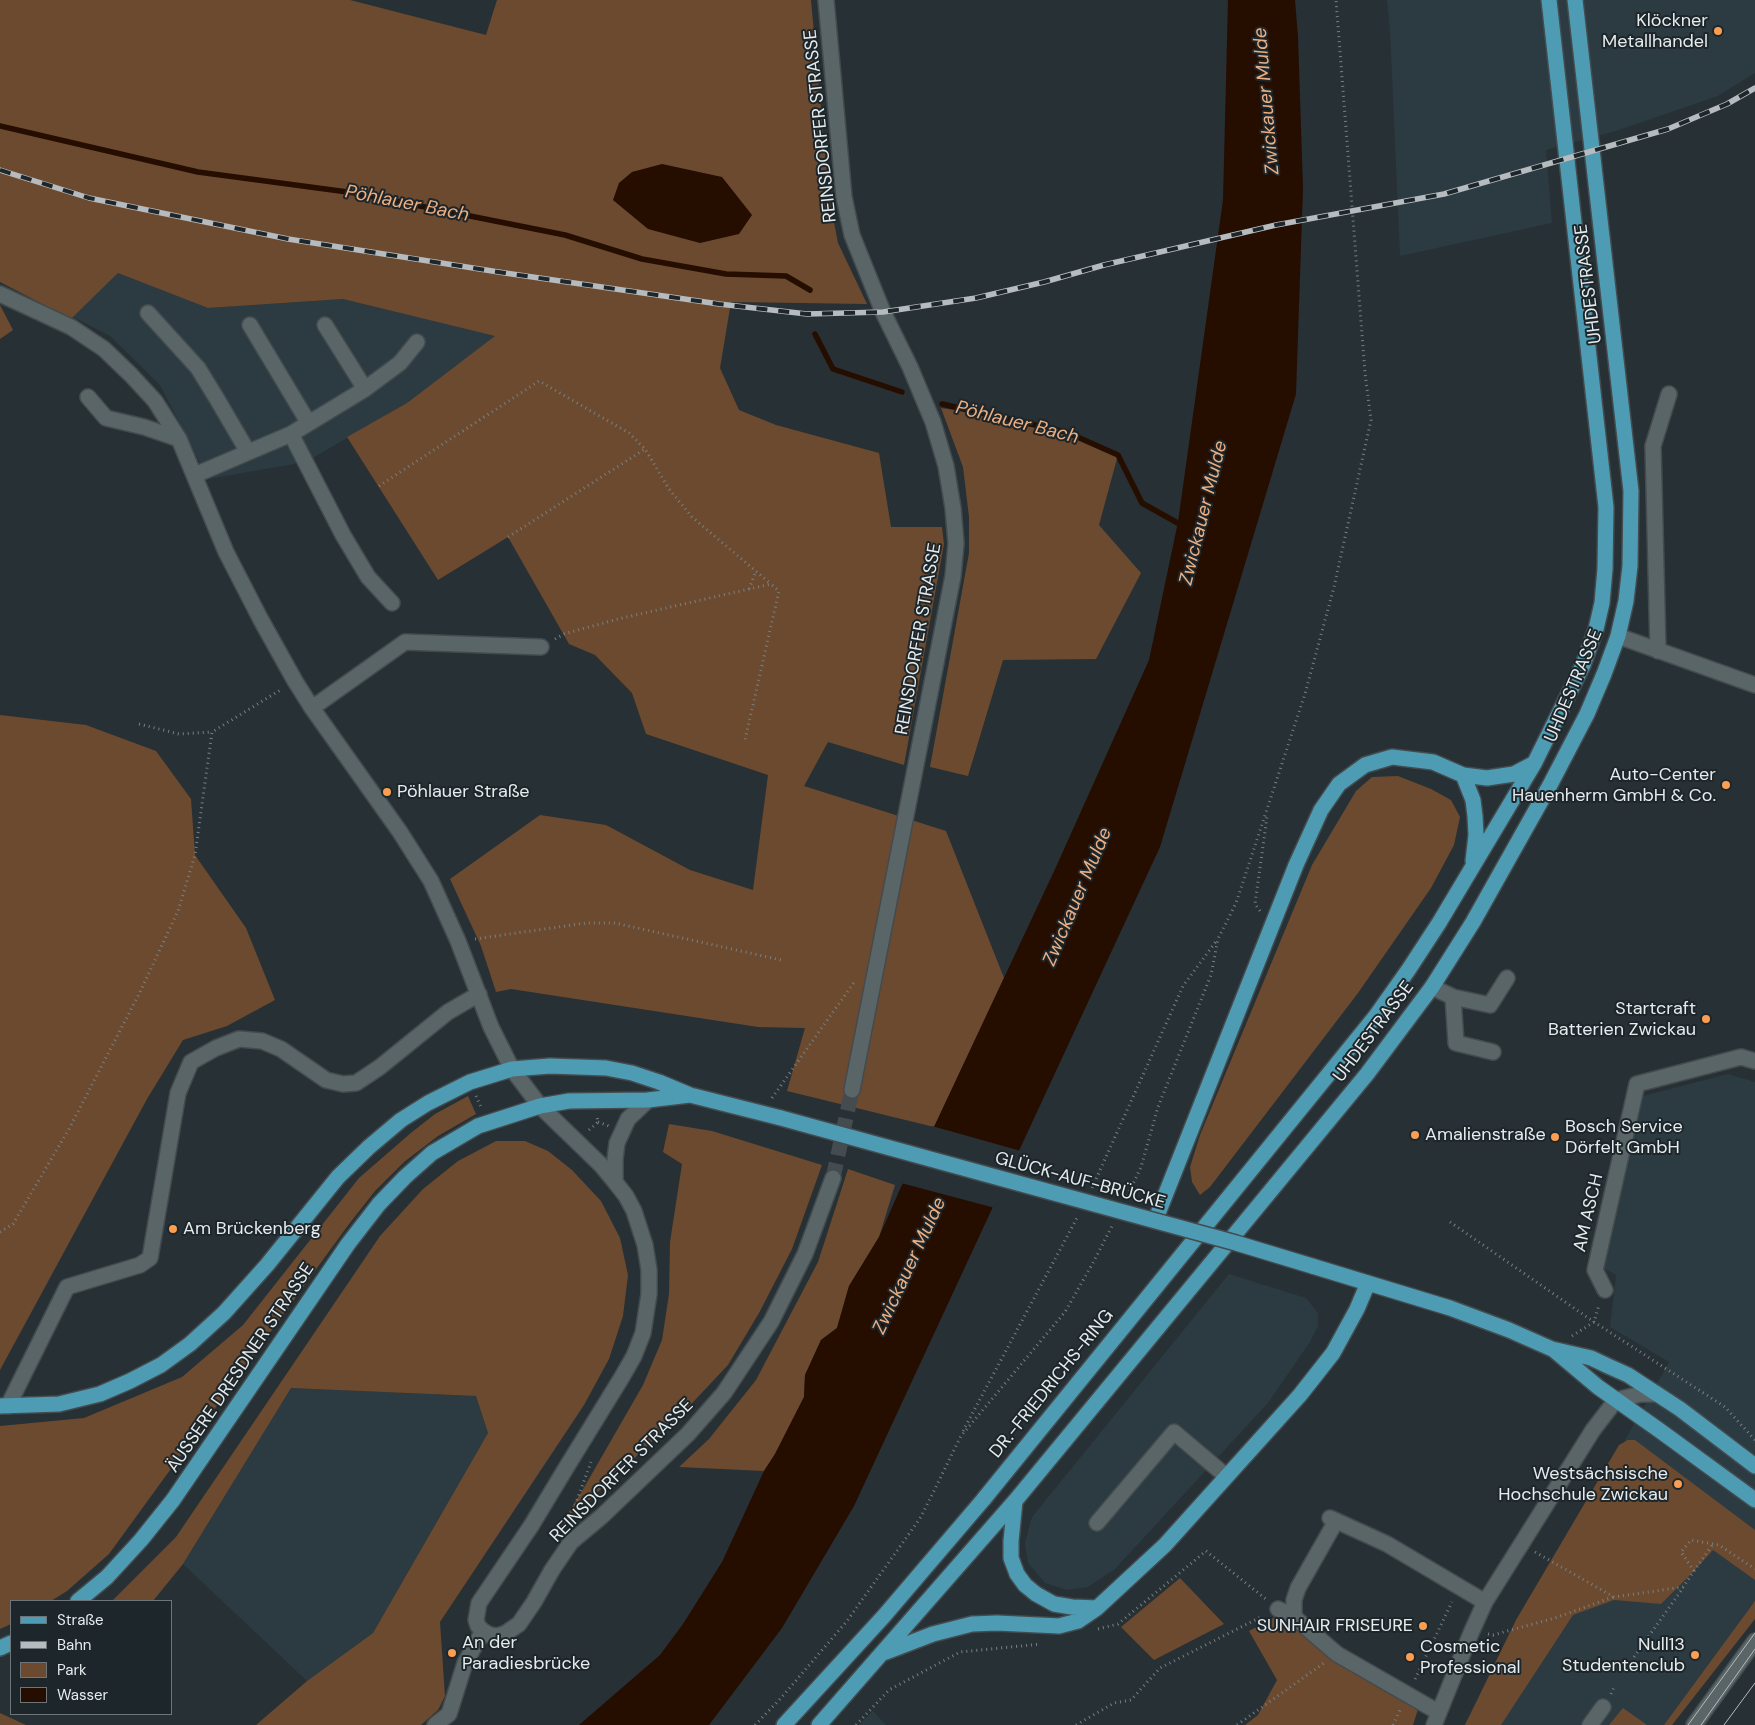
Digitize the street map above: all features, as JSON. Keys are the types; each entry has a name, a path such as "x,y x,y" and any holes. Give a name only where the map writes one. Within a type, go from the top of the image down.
{"main road":[{"name":"UHDESTRASSE","path":"1341,1060 1409,969 1534,764 1582,665 1602,603 1605,569 1606,507 1549,0"},
{"name":"UHDESTRASSE","path":"1016,1501 1367,1074 1432,986 1473,922 1550,785 1587,714 1604,674 1618,636 1626,600 1630,566 1631,491 1576,0"},
{"path":"1155,1221 1270,926 1322,810 1339,784 1365,765 1392,757 1433,762 1463,775 1487,778 1514,774 1534,764"},
{"path":"1463,775 1473,800 1475,816 1476,835 1472,868"},
{"name":"DR.-FRIEDRICHS-RING","path":"784,1725 884,1616 982,1500 1341,1060"},
{"name":"ÄUSSERE DRESDNER STRASSE","path":"4,1406 59,1404 100,1394 161,1365 190,1344 224,1313 267,1265 338,1178 368,1147 428,1102 470,1082 512,1069 550,1066 606,1068 650,1079 690,1095 781,1118"},
{"name":"ÄUSSERE DRESDNER STRASSE","path":"79,1600 107,1577 141,1540 173,1500 348,1244 379,1204 404,1177 432,1153 455,1138 488,1122 540,1106 568,1101 648,1100 690,1095"},
{"name":"GLÜCK-AUF-BRÜCKE","path":"781,1118 1155,1221 1368,1283"},
{"path":"882,1654 933,1634 972,1624 997,1623 1059,1626 1078,1622 1097,1608 1165,1545 1300,1395 1324,1366 1346,1331 1368,1283 1461,1312 1552,1349 1590,1358 1628,1375 1680,1409 1755,1466"},
{"path":"1552,1349 1577,1371 1755,1500"},
{"path":"1016,1501 1011,1558 1017,1574 1025,1585 1054,1604 1097,1608"},
{"path":"819,1725 1016,1501"}],"street":[{"name":"REINSDORFER STRASSE","path":"826,0 844,197 852,235 883,312 910,367 933,422 946,466 953,508 956,544 953,576 852,1090"},
{"path":"0,294 71,327 104,349 131,374 155,401 179,439 226,552 295,681 400,832 431,881 458,942 491,1028 512,1069"},
{"path":"148,313 198,368 248,452"},
{"path":"250,325 308,422"},
{"path":"325,325 365,389"},
{"path":"195,475 291,434 365,389 400,363 417,342"},
{"path":"1658,651 1653,446 1669,394"},
{"path":"88,397 106,418 144,427 179,439"},
{"path":"291,434 368,577 392,603"},
{"path":"1618,636 1755,685"},
{"path":"312,708 405,642 541,647"},
{"path":"1432,986 1453,997 1490,1005 1507,978"},
{"path":"4,1406 16,1388 67,1287 140,1265 150,1258 178,1093 191,1062 216,1048 238,1039 262,1040 281,1049 326,1080 343,1084 356,1083 380,1067 448,1012 479,994"},
{"path":"1453,997 1456,1043 1493,1052"},
{"name":"AM ASCH","path":"1605,1290 1596,1270 1637,1084 1741,1057 1755,1061"},
{"name":"REINSDORFER STRASSE","path":"512,1069 540,1106 601,1165 626,1196 634,1211 645,1244 649,1270 649,1294 642,1333 634,1356 531,1526 479,1604 476,1620 478,1626 490,1635 506,1634 518,1624 571,1542 601,1517 688,1434 724,1393 771,1322 805,1254 833,1178"},
{"path":"615,1182 617,1143 628,1119 648,1100"},
{"path":"1278,1609 1294,1617 1337,1654 1407,1696 1436,1719 1485,1602 1593,1430 1616,1400 1642,1394 1657,1394"},
{"path":"1096,1523 1174,1432 1226,1476"},
{"path":"1294,1617 1294,1600 1298,1588 1333,1520 1388,1544 1485,1602"},
{"path":"435,1725 449,1714 465,1663 483,1631"},
{"path":"1694,1725 1755,1641"},
{"path":"1590,1725 1603,1707"}],"path":[{"path":"1124,1202 1141,1167 1158,1107 1211,976 1218,940 1236,903 1305,694 1334,587 1371,420 1364,373 1336,0"},
{"path":"379,486 539,381 629,433 645,449 669,489 692,517 779,591 745,740"},
{"path":"508,537 645,449"},
{"path":"748,589 756,571"},
{"path":"541,647 564,634 618,619 771,584"},
{"path":"138,724 179,734 212,732 295,681"},
{"path":"0,1232 13,1224 69,1129 140,992 178,911 195,855 212,732"},
{"path":"1268,810 1255,904 1270,926"},
{"path":"458,942 586,923 615,923 781,960"},
{"path":"762,1113 859,976"},
{"path":"470,1082 488,1122"},
{"path":"755,1725 781,1698 847,1621 921,1517 960,1436 1065,1312 1094,1261 1115,1218"},
{"path":"1450,1222 1594,1322 1725,1407 1755,1440"},
{"path":"1552,1349 1594,1322 1605,1290"},
{"path":"569,1524 592,1460"},
{"path":"1694,1571 1681,1552 1691,1540 1719,1545 1755,1569"},
{"path":"1522,1544 1614,1597"},
{"path":"1634,1656 1713,1544"},
{"path":"1393,1725 1459,1587"},
{"path":"1471,1633 1493,1635 1555,1618 1614,1597 1684,1587"},
{"path":"1076,1725 1114,1703 1131,1700 1160,1668 1278,1609"},
{"path":"1237,1725 1337,1654"}],"shaded area":[{"path":"1387,0 1755,0 1755,73 1718,96 1616,131 1546,150 1552,223 1400,256"},
{"path":"118,273 208,308 343,299 496,336 407,403 306,462 208,479 160,385 110,336 73,317"},
{"name":"Westsächsische Hochschule Zwickau","path":"1728,1074 1755,1082 1755,1605 1665,1725 1585,1725 1582,1723 1580,1725 1464,1725 1669,1362 1610,1327 1616,1275 1603,1268 1643,1096"},
{"path":"1229,1274 1306,1298 1318,1313 1318,1326 1310,1342 1268,1403 1115,1569 1088,1587 1067,1590 1045,1583 1028,1563 1025,1543 1032,1517"},
{"path":"291,1388 476,1396 488,1433 373,1633 307,1681 183,1564"},
{"path":"873,1711 886,1725 859,1725"}],"green space":[{"path":"0,0 350,0 486,35 497,0 811,0 829,196 838,243 867,304 731,302 720,368 739,410 776,425 879,453 891,527 942,527 944,544 904,765 828,742 804,786 946,831 1004,978 934,1127 787,1091 805,1028 758,1027 511,989 496,992 481,946 450,879 540,815 606,825 690,870 753,890 768,775 646,734 632,693 595,655 569,644 508,537 438,580 347,437 407,403 495,336 343,299 208,308 118,273 71,319 0,282"},
{"path":"0,305 13,330 0,339"},
{"path":"941,408 991,416 1066,432 1118,455 1099,525 1141,573 1096,659 1003,660 968,776 930,767 969,553 969,517 963,467"},
{"path":"0,715 86,725 156,751 191,799 195,855 246,928 275,1000 227,1026 183,1040 147,1099 0,1370"},
{"path":"1398,776 1431,789 1451,800 1460,817 1454,845 1431,888 1358,993 1210,1187 1200,1195 1192,1182 1190,1167 1200,1135 1312,865 1356,791 1372,777"},
{"path":"468,1096 476,1114 438,1136 404,1162 375,1191 109,1554 67,1591 53,1600 10,1600 10,1624 0,1629 0,1426 84,1418 182,1377 243,1325 359,1178 435,1114"},
{"path":"669,1124 712,1131 822,1165 792,1249 759,1313 728,1365 680,1416 559,1528 643,1385 662,1340 669,1294 670,1242 682,1164 663,1152"},
{"path":"496,1141 525,1141 548,1151 572,1170 601,1201 620,1238 628,1275 623,1316 609,1359 584,1405 440,1622 445,1696 438,1710 421,1725 256,1725 307,1681 373,1633 488,1433 476,1396 291,1388 183,1564 154,1600 113,1600 176,1537 380,1236 423,1189 458,1161"},
{"path":"848,1169 895,1185 879,1237 849,1286 837,1328 821,1340 805,1375 804,1397 775,1454 764,1471 679,1467 709,1439 756,1380 818,1262"},
{"path":"1628,1440 1635,1440 1755,1530 1755,1580 1713,1550 1661,1604 1614,1600 1573,1615 1501,1725 1465,1725 1516,1620 1619,1445"},
{"path":"1180,1578 1224,1624 1154,1660 1121,1627"},
{"path":"1755,1601 1755,1619 1672,1725 1664,1725"},
{"path":"1277,1616 1420,1703 1413,1725 1245,1725 1258,1715 1277,1680 1249,1631"},
{"path":"1623,1708 1647,1725 1609,1725"},
{"path":"0,1713 26,1725 0,1725"}],"water":[{"name":"Zwickauer Mulde","path":"1228,0 1295,0 1303,188 1296,394 1160,847 854,1506 782,1628 709,1725 579,1725 660,1655 683,1624 722,1562 764,1471 775,1454 804,1397 805,1375 821,1340 837,1328 849,1286 879,1237 901,1187 934,1127 1056,867 1149,660 1178,522 1223,200"},
{"path":"662,164 722,177 752,215 739,234 700,243 648,229 613,200 619,183 632,172"}],"pier":[{"path":"932,1126 1021,1151 995,1208 901,1183"}],"waterway":[{"name":"Pöhlauer Bach","path":"0,126 198,172 355,193 565,235 642,259 726,274 786,276 810,290"},
{"name":"Pöhlauer Bach","path":"815,334 833,369 902,392"},
{"name":"Pöhlauer Bach","path":"942,404 1066,432 1118,455 1142,503 1183,526"}],"tunnel":[{"path":"833,1178 852,1090"}],"tram line":[{"path":"1688,1725 1755,1633"},
{"path":"1701,1725 1755,1649"},
{"path":"1724,1725 1755,1683"}],"railway":[{"path":"0,170 89,198 288,239 719,304 807,314 883,312 976,298 1104,265 1276,225 1444,194 1668,129 1727,104 1755,88"}],"place":[{"name":"Klöckner Metallhandel","path":"1718,31"},
{"name":"Auto-Center Hauenherm GmbH & Co.","path":"1726,785"},
{"name":"Pöhlauer Straße","path":"387,792"},
{"name":"Startcraft Batterien Zwickau","path":"1706,1019"},
{"name":"Amalienstraße","path":"1415,1135"},
{"name":"Bosch Service Dörfelt GmbH","path":"1555,1137"},
{"name":"Am Brückenberg","path":"173,1229"},
{"name":"Westsächsische Hochschule Zwickau","path":"1678,1484"},
{"name":"SUNHAIR FRISEURE","path":"1423,1626"},
{"name":"An der Paradiesbrücke","path":"452,1653"},
{"name":"Null13 Studentenclub","path":"1695,1655"},
{"name":"Cosmetic Professional","path":"1410,1657"}]}
